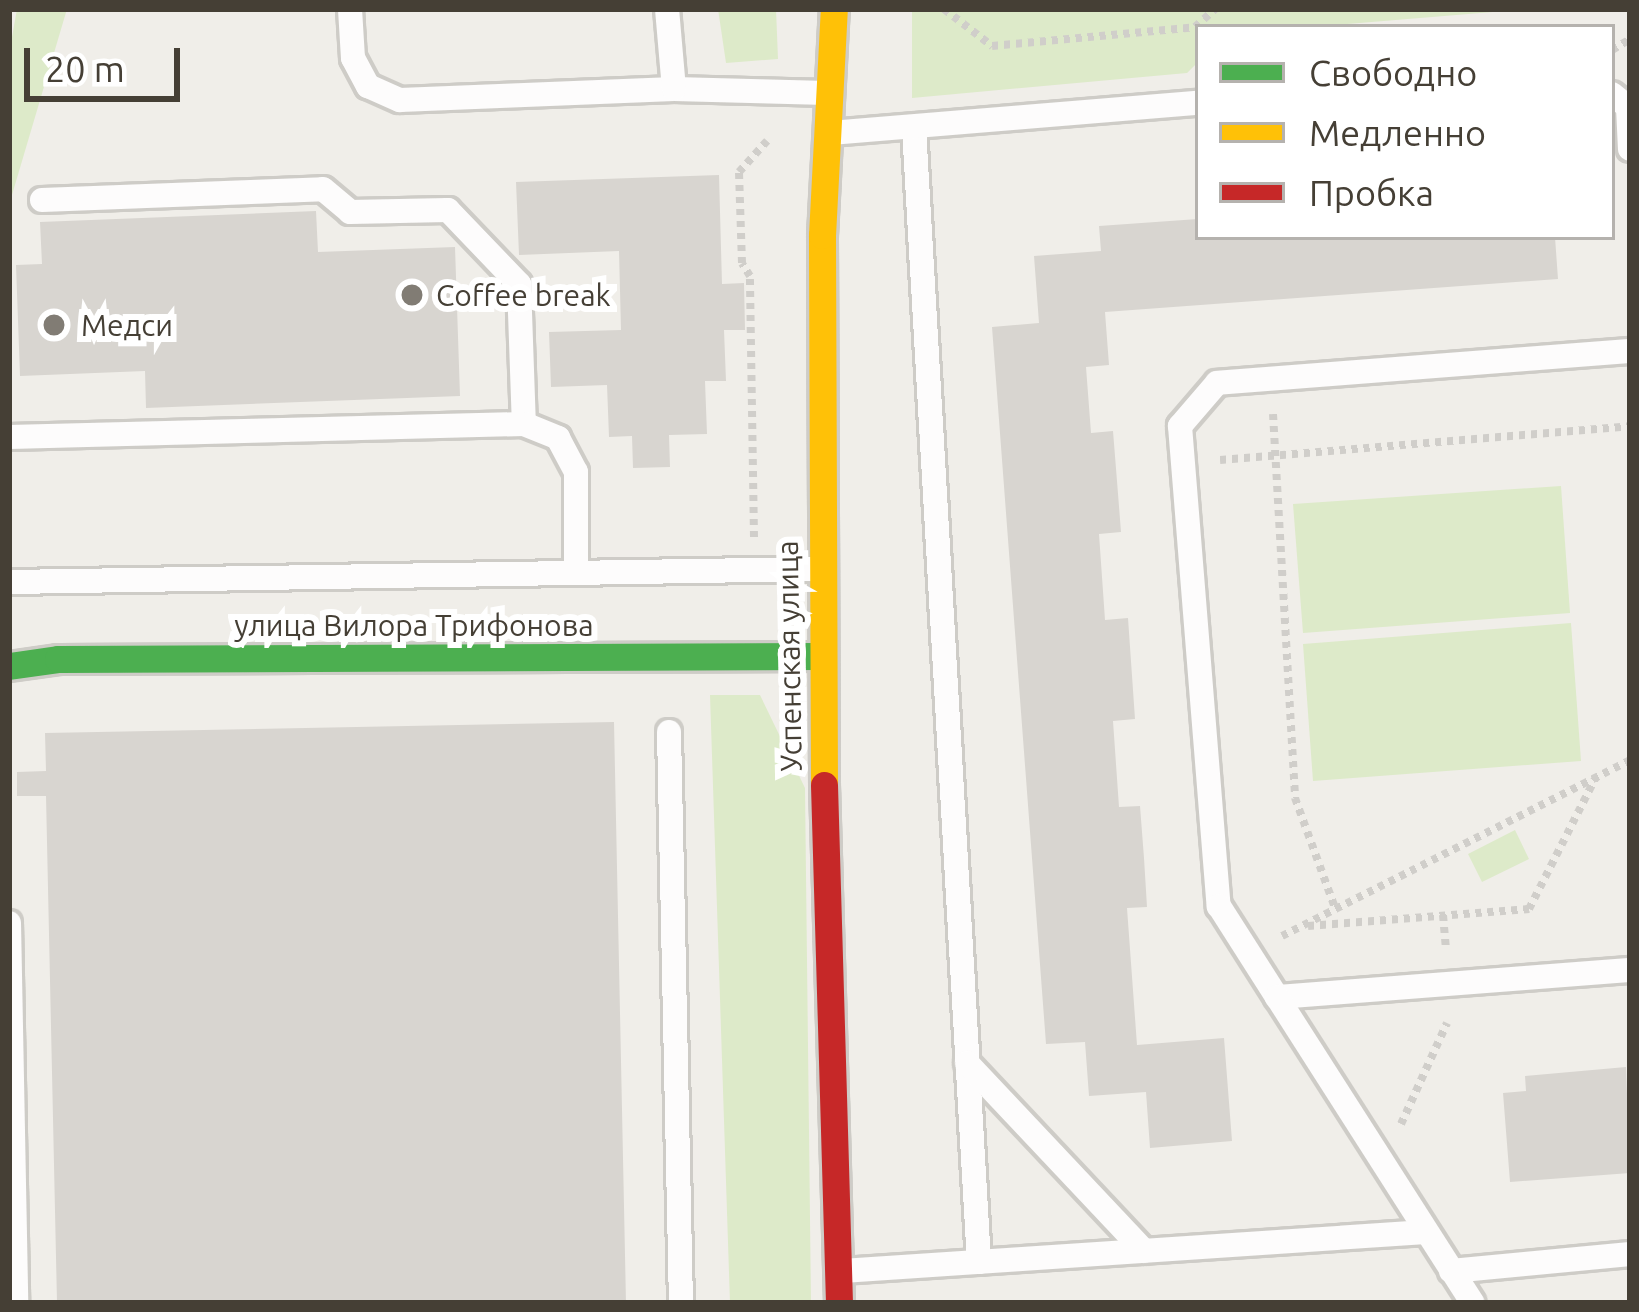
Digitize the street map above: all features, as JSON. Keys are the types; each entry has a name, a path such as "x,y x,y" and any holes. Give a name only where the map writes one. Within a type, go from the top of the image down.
{"street":[{"name":"Успенская улица","path":"834,9 820,656 838,1303"},
{"name":"улица Вилора Трифонова","path":"9,667 58,659 820,656"}],"lane":[{"path":"350,9 360,72 368,86 400,100 674,89 834,93"},
{"path":"667,9 674,89"},
{"path":"1615,96 1628,107 1630,149"},
{"path":"829,133 1195,103"},
{"path":"914,128 979,1262"},
{"path":"42,200 214,204 323,189 350,212 448,209 519,284 524,424"},
{"path":"1473,1303 1219,906 1180,426 1217,382 1630,351"},
{"path":"222,405 223,431"},
{"path":"9,437 524,424 558,438 576,472 576,569"},
{"path":"9,582 576,569 820,569"},
{"path":"669,731 681,1303"},
{"path":"9,923 16,1303"},
{"path":"1277,997 1630,970"},
{"path":"967,1063 1144,1251"},
{"path":"838,1271 1426,1232"},
{"path":"1451,1271 1630,1254"}],"path":[{"path":"944,9 992,46 1195,27"},
{"path":"755,569 752,318 739,172 768,140 766,92"},
{"path":"1275,378 1270,456 1295,798 1335,908"},
{"path":"1183,463 1630,426"},
{"path":"1248,952 1630,760"},
{"path":"1300,926 1529,908 1597,777"},
{"path":"1383,1164 1465,983"}],"green space":[{"path":"17,9 67,9 9,205 9,54"},
{"path":"718,9 776,9 778,59 726,63"},
{"path":"912,9 1530,9 1348,24 1195,24 1195,65 1187,73 912,98"},
{"path":"1561,486 1570,613 1303,633 1293,504"},
{"path":"1571,623 1581,761 1313,781 1303,644"},
{"path":"710,695 760,695 805,788 811,1303 730,1303"},
{"path":"1515,830 1529,859 1482,882 1468,854"}],"building":[{"path":"719,175 722,284 744,283 745,330 724,330 726,381 705,381 707,434 669,435 670,467 633,468 632,436 609,437 607,385 551,387 549,332 621,330 619,251 519,255 516,182"},
{"path":"316,211 318,252 455,247 460,396 146,408 145,371 20,376 16,265 42,264 40,222"},
{"path":"1195,219 1195,240 1555,240 1558,279 1105,312 1109,365 1086,367 1091,433 1113,431 1121,532 1099,534 1105,620 1128,618 1135,719 1113,721 1119,807 1140,806 1144,858 1147,907 1127,908 1137,1045 1224,1038 1232,1141 1150,1148 1146,1092 1089,1096 1085,1042 1046,1044 992,327 1039,323 1034,256 1101,251 1099,226"},
{"path":"614,722 626,1303 57,1303 46,796 17,796 17,772 46,771 45,733"},
{"path":"1626,1067 1630,1173 1510,1182 1503,1093 1526,1091 1525,1076"}],"traffic: fast":[{"path":"9,666 58,659 820,656"}],"traffic: slow":[{"path":"824,785 822,235 834,9"}],"traffic: jam":[{"path":"824,785 839,1303"}],"place":[{"name":"Coffee break","path":"412,295"},
{"name":"Медси","path":"54,325"}]}
